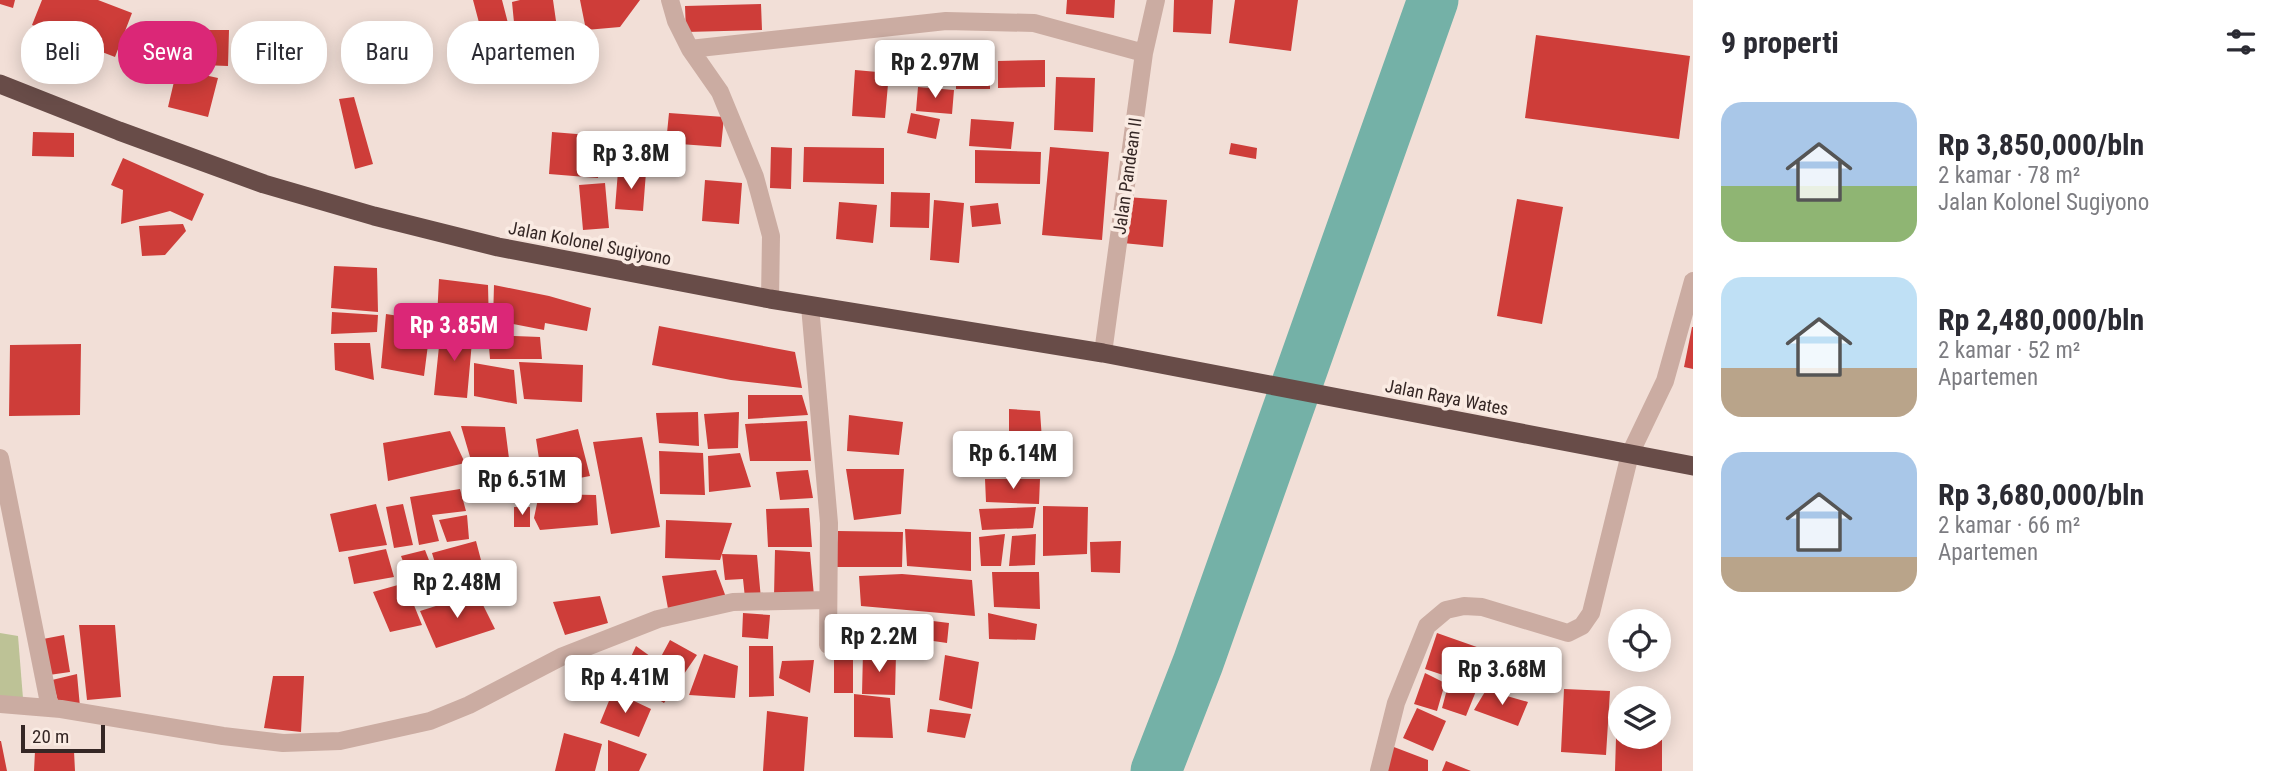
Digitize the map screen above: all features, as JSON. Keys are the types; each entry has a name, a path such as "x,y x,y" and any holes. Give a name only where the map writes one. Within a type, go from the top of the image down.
{"highway":[{"name":"Jalan Kolonel Sugiyono","path":"0,84 264,184 374,216 498,247 770,299 1103,353 1192,372"},
{"name":"Jalan Raya Wates","path":"1192,372 1418,412 1693,466"}],"street":[{"path":"670,0 676,21 690,49 720,92 755,177 771,236 770,299"},
{"name":"Jalan Pandean II","path":"1103,353 1144,53 1156,0"},
{"path":"690,49 946,21 1034,23 1144,53"},
{"path":"1379,771 1396,703 1427,625 1446,610 1464,606 1482,607 1568,633 1582,626 1591,613 1630,454 1665,381 1693,281"},
{"path":"810,306 829,523 828,645"},
{"path":"0,458 50,708"},
{"path":"0,705 50,708 223,736 284,743 340,741 430,721 469,705 562,657 658,620 733,602 827,600"}],"green space":[{"path":"0,633 18,636 24,711 0,708"}],"building":[{"path":"0,0 15,0 13,8 0,4"},
{"path":"42,0 98,0 132,13 129,21 118,21 118,49 115,57 104,53 104,21 34,21"},
{"path":"473,0 502,0 507,21 479,21"},
{"path":"553,0 556,21 514,21 512,2"},
{"path":"580,0 640,0 620,27 599,29 599,21 584,21"},
{"path":"1067,0 1115,0 1114,18 1066,14"},
{"path":"1174,0 1213,0 1211,34 1173,32"},
{"path":"1235,0 1298,0 1291,51 1229,43"},
{"path":"761,4 762,30 686,32 685,6"},
{"path":"217,30 229,30 228,66 217,66"},
{"path":"1536,35 1690,56 1679,139 1525,118"},
{"path":"956,56 990,56 990,89 956,89"},
{"path":"1045,60 1045,87 998,88 998,61"},
{"path":"855,70 889,73 885,118 852,116"},
{"path":"1056,77 1095,78 1093,132 1054,130"},
{"path":"173,84 216,84 208,117 168,107"},
{"path":"918,87 954,90 952,114 916,111"},
{"path":"354,97 373,164 355,169 339,99"},
{"path":"669,113 724,117 721,147 666,143"},
{"path":"911,113 940,119 936,139 907,133"},
{"path":"971,119 1014,122 1011,149 969,146"},
{"path":"612,131 654,135 651,165 609,161"},
{"path":"33,132 74,133 74,157 32,156"},
{"path":"552,132 601,136 598,178 549,174"},
{"path":"1231,143 1257,148 1256,159 1229,154"},
{"path":"771,147 792,148 791,189 770,188"},
{"path":"804,147 884,148 884,184 803,182"},
{"path":"1050,147 1109,152 1102,240 1042,235"},
{"path":"975,150 1041,152 1040,184 975,183"},
{"path":"123,158 204,194 192,221 170,211 121,224 123,190 111,185"},
{"path":"618,171 646,172 643,211 615,209"},
{"path":"705,180 742,183 739,224 702,221"},
{"path":"605,183 609,228 583,230 579,185"},
{"path":"891,192 930,193 929,228 890,227"},
{"path":"1127,197 1167,200 1163,247 1123,243"},
{"path":"1517,199 1563,207 1542,324 1497,316"},
{"path":"934,200 964,203 959,263 930,260"},
{"path":"839,202 877,205 873,243 836,239"},
{"path":"998,203 1001,224 972,227 970,206"},
{"path":"183,224 186,231 165,255 142,256 139,226"},
{"path":"334,266 377,268 378,312 331,308"},
{"path":"439,279 488,285 489,327 437,318"},
{"path":"494,285 591,308 587,331 545,323 544,330 493,320"},
{"path":"332,312 378,315 377,332 331,334"},
{"path":"386,314 431,321 424,376 381,368"},
{"path":"659,326 795,352 802,388 731,380 652,365"},
{"path":"441,327 473,330 467,398 434,395"},
{"path":"1693,327 1693,369 1684,367"},
{"path":"488,335 540,337 542,359 490,359"},
{"path":"334,343 370,343 374,380 335,370"},
{"path":"81,344 80,415 9,416 10,345"},
{"path":"519,362 583,365 582,402 524,399"},
{"path":"474,363 514,370 517,404 474,396"},
{"path":"748,395 802,395 808,415 748,419"},
{"path":"1009,409 1040,411 1044,469 993,468 993,434 1009,431"},
{"path":"698,412 699,446 659,443 656,413"},
{"path":"739,412 738,448 708,449 704,414"},
{"path":"849,415 903,422 899,455 847,451"},
{"path":"807,421 811,461 750,461 745,424"},
{"path":"461,426 505,427 511,474 475,474"},
{"path":"578,429 590,476 543,485 536,439"},
{"path":"450,431 465,463 388,481 383,443"},
{"path":"642,437 660,527 611,534 593,442"},
{"path":"659,451 703,453 705,495 660,494"},
{"path":"740,453 751,487 709,492 708,456"},
{"path":"846,469 904,469 901,514 854,520"},
{"path":"808,470 813,498 780,500 776,472"},
{"path":"985,479 1040,479 1039,504 986,502"},
{"path":"460,489 466,511 432,515 439,541 419,545 410,497"},
{"path":"539,494 596,495 598,525 540,530 534,518"},
{"path":"376,504 387,545 339,552 330,514"},
{"path":"403,504 413,545 394,548 386,507"},
{"path":"1043,506 1088,507 1087,554 1043,556"},
{"path":"514,507 530,507 530,527 514,527"},
{"path":"1036,507 1033,528 982,530 979,509"},
{"path":"809,508 812,547 768,547 766,509"},
{"path":"467,515 469,539 447,542 439,520"},
{"path":"666,520 732,523 720,560 665,558"},
{"path":"905,529 971,532 971,571 907,566"},
{"path":"838,531 903,532 902,567 835,567"},
{"path":"1005,534 1001,566 981,566 979,537"},
{"path":"1036,534 1035,565 1009,566 1012,536"},
{"path":"476,541 482,564 439,576 432,553"},
{"path":"1121,541 1120,573 1091,572 1090,542"},
{"path":"386,549 394,577 354,584 348,557"},
{"path":"425,550 434,573 410,580 401,556"},
{"path":"775,550 810,552 814,596 774,596"},
{"path":"722,554 757,555 761,599 745,598 743,579 725,580"},
{"path":"716,570 727,600 669,614 662,576"},
{"path":"992,572 1039,572 1040,609 994,607"},
{"path":"902,574 972,580 975,616 861,606 859,576"},
{"path":"466,575 472,592 427,606 418,587"},
{"path":"405,583 422,625 390,632 373,592"},
{"path":"477,593 495,629 436,648 420,611"},
{"path":"600,596 608,623 565,635 553,602"},
{"path":"743,613 770,615 768,639 742,637"},
{"path":"988,613 1037,624 1035,640 989,639"},
{"path":"890,614 892,646 853,645 854,616"},
{"path":"909,618 949,623 947,643 906,637"},
{"path":"79,625 115,625 121,697 87,700"},
{"path":"1437,633 1491,652 1479,687 1425,669"},
{"path":"64,635 70,672 49,675 43,639"},
{"path":"670,640 697,655 664,703 643,690"},
{"path":"636,646 654,659 636,687 622,676"},
{"path":"749,646 773,646 774,696 749,697"},
{"path":"834,648 853,648 853,693 834,693"},
{"path":"863,652 896,654 895,695 862,694"},
{"path":"704,654 738,666 735,698 689,695"},
{"path":"945,655 979,662 972,709 939,700"},
{"path":"814,660 810,693 779,678 782,661"},
{"path":"1425,673 1445,683 1437,711 1414,704"},
{"path":"77,674 80,707 58,701 52,680"},
{"path":"273,676 304,676 301,732 264,728"},
{"path":"1449,682 1476,691 1466,716 1442,708"},
{"path":"1564,689 1608,691 1606,755 1561,752"},
{"path":"1486,690 1528,702 1518,726 1474,710"},
{"path":"613,691 651,709 639,737 600,723"},
{"path":"854,694 890,698 893,738 854,737"},
{"path":"1417,708 1446,721 1433,751 1403,738"},
{"path":"930,709 971,714 965,738 927,732"},
{"path":"767,711 808,717 804,771 763,771"},
{"path":"564,733 602,744 595,771 555,771"},
{"path":"608,740 647,754 639,771 608,771"},
{"path":"1,741 7,771 0,771"},
{"path":"1386,744 1428,760 1428,771 1381,771"},
{"path":"1616,749 1662,749 1662,771 1615,771"},
{"path":"35,751 74,751 75,771 34,771"},
{"path":"1446,761 1471,771 1442,771"}],"waterway":[{"path":"1156,771 1198,663 1433,0"}]}
